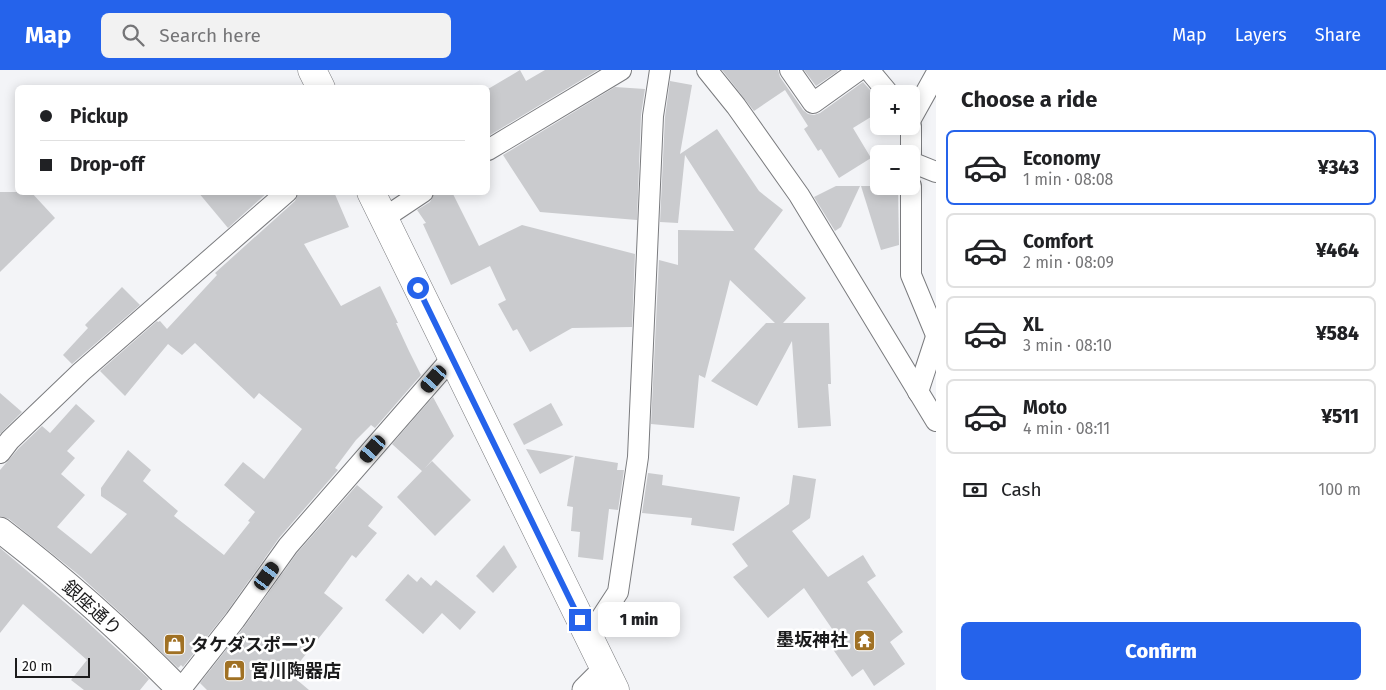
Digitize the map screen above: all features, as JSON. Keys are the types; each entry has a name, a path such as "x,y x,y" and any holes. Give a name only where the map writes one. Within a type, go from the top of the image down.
{"main road":[{"path":"312,70 320,85"},
{"path":"372,195 609,680"}],"street":[{"path":"490,149 622,70"},
{"path":"588,638 618,592 638,457 653,116 660,70"},
{"path":"707,70 736,106 800,195 936,421"},
{"path":"790,70 813,103 860,70"},
{"path":"869,70 882,85"},
{"path":"920,103 936,74"},
{"path":"920,166 936,172"},
{"path":"0,453 10,440 81,372 284,195"},
{"path":"384,218 418,195"},
{"path":"911,195 911,275 936,336 918,392"},
{"path":"180,690 235,620 288,546 452,358"},
{"name":"銀座通り","path":"0,530 43,563 147,657 180,690"},
{"path":"585,690 609,680"}],"building":[{"path":"520,70 526,81 545,70 598,70 490,135 490,88"},
{"path":"722,70 778,70 780,77 803,110 808,114 814,115 820,113 863,82 870,90 870,118 853,128 870,159 839,178 821,149 818,151 804,129 808,126 785,90 754,111"},
{"path":"804,70 837,70 838,71 816,86"},
{"path":"670,81 692,85 680,154 717,129 759,191 783,210 754,249 806,298 783,323 829,323 831,384 828,384 831,426 798,428 792,341 757,406 711,381 766,323 775,323 730,280 705,378 699,375 694,428 651,424 659,260 678,265 678,230 734,231 685,155 678,223 660,222 665,117"},
{"path":"615,87 645,89 641,115 637,220 540,212 503,155"},
{"path":"836,186 860,186 841,227 835,231 814,197"},
{"path":"861,186 870,186 870,195 898,195 899,245 881,250"},
{"path":"0,192 15,192 15,195 34,195 55,218 0,272"},
{"path":"200,195 265,195 228,228"},
{"path":"298,195 335,195 349,227 304,244 341,306 380,286 421,375 375,428 371,425 356,440 335,468 338,470 279,538 226,613 183,667 181,665 178,668 80,576 9,519 0,516 0,470 42,426 50,433 76,404 95,421 67,451 75,458 61,474 85,495 57,527 91,554 127,514 101,496 101,488 128,450 151,470 143,481 178,511 174,516 224,555 250,522 248,521 255,512 224,485 243,462 264,479 302,429 259,393 254,399 195,343 182,355 168,344 125,396 100,371 157,321 160,321 167,329 217,275 215,273 295,201"},
{"path":"434,195 454,195 479,246 522,225 635,254 632,327 572,328 530,352 517,329 513,331 498,304 506,300 490,266 451,285 423,224 426,223 417,210 430,202"},
{"path":"122,287 140,305 72,364 63,355 88,328 85,325"},
{"path":"0,393 22,412 0,434"},
{"path":"433,397 454,436 425,468 432,461 471,500 435,536 397,497 422,471 392,444"},
{"path":"551,403 563,425 524,445 513,424"},
{"path":"526,449 574,456 540,474"},
{"path":"575,456 618,463 617,470 624,470 618,510 609,509 603,560 578,557 580,532 571,531 573,507 567,506"},
{"path":"648,473 663,475 662,485 740,497 734,531 691,525 692,518 642,513"},
{"path":"793,475 816,479 810,518 792,531 828,577 863,555 876,576 867,582 903,632 890,642 905,664 874,686 863,669 852,677 830,645 839,639 804,588 768,618 733,577 748,566 732,544 789,504"},
{"path":"357,485 383,507 368,526 377,533 356,558 352,555 324,593 343,608 290,674 309,690 207,690 200,683 244,627 297,553"},
{"path":"504,545 517,567 493,593 476,576"},
{"path":"0,548 83,618 149,679 140,690 84,690 71,680 87,660 23,604 0,633"},
{"path":"408,574 417,582 421,577 431,586 436,580 476,612 460,630 442,613 423,634 385,600"}],"place":[{"name":"墨坂神社","path":"864,640"},
{"name":"タケダスポーツ","path":"175,645"},
{"name":"宮川陶器店","path":"235,671"}],"route":[{"path":"418,288 580,620"}]}
